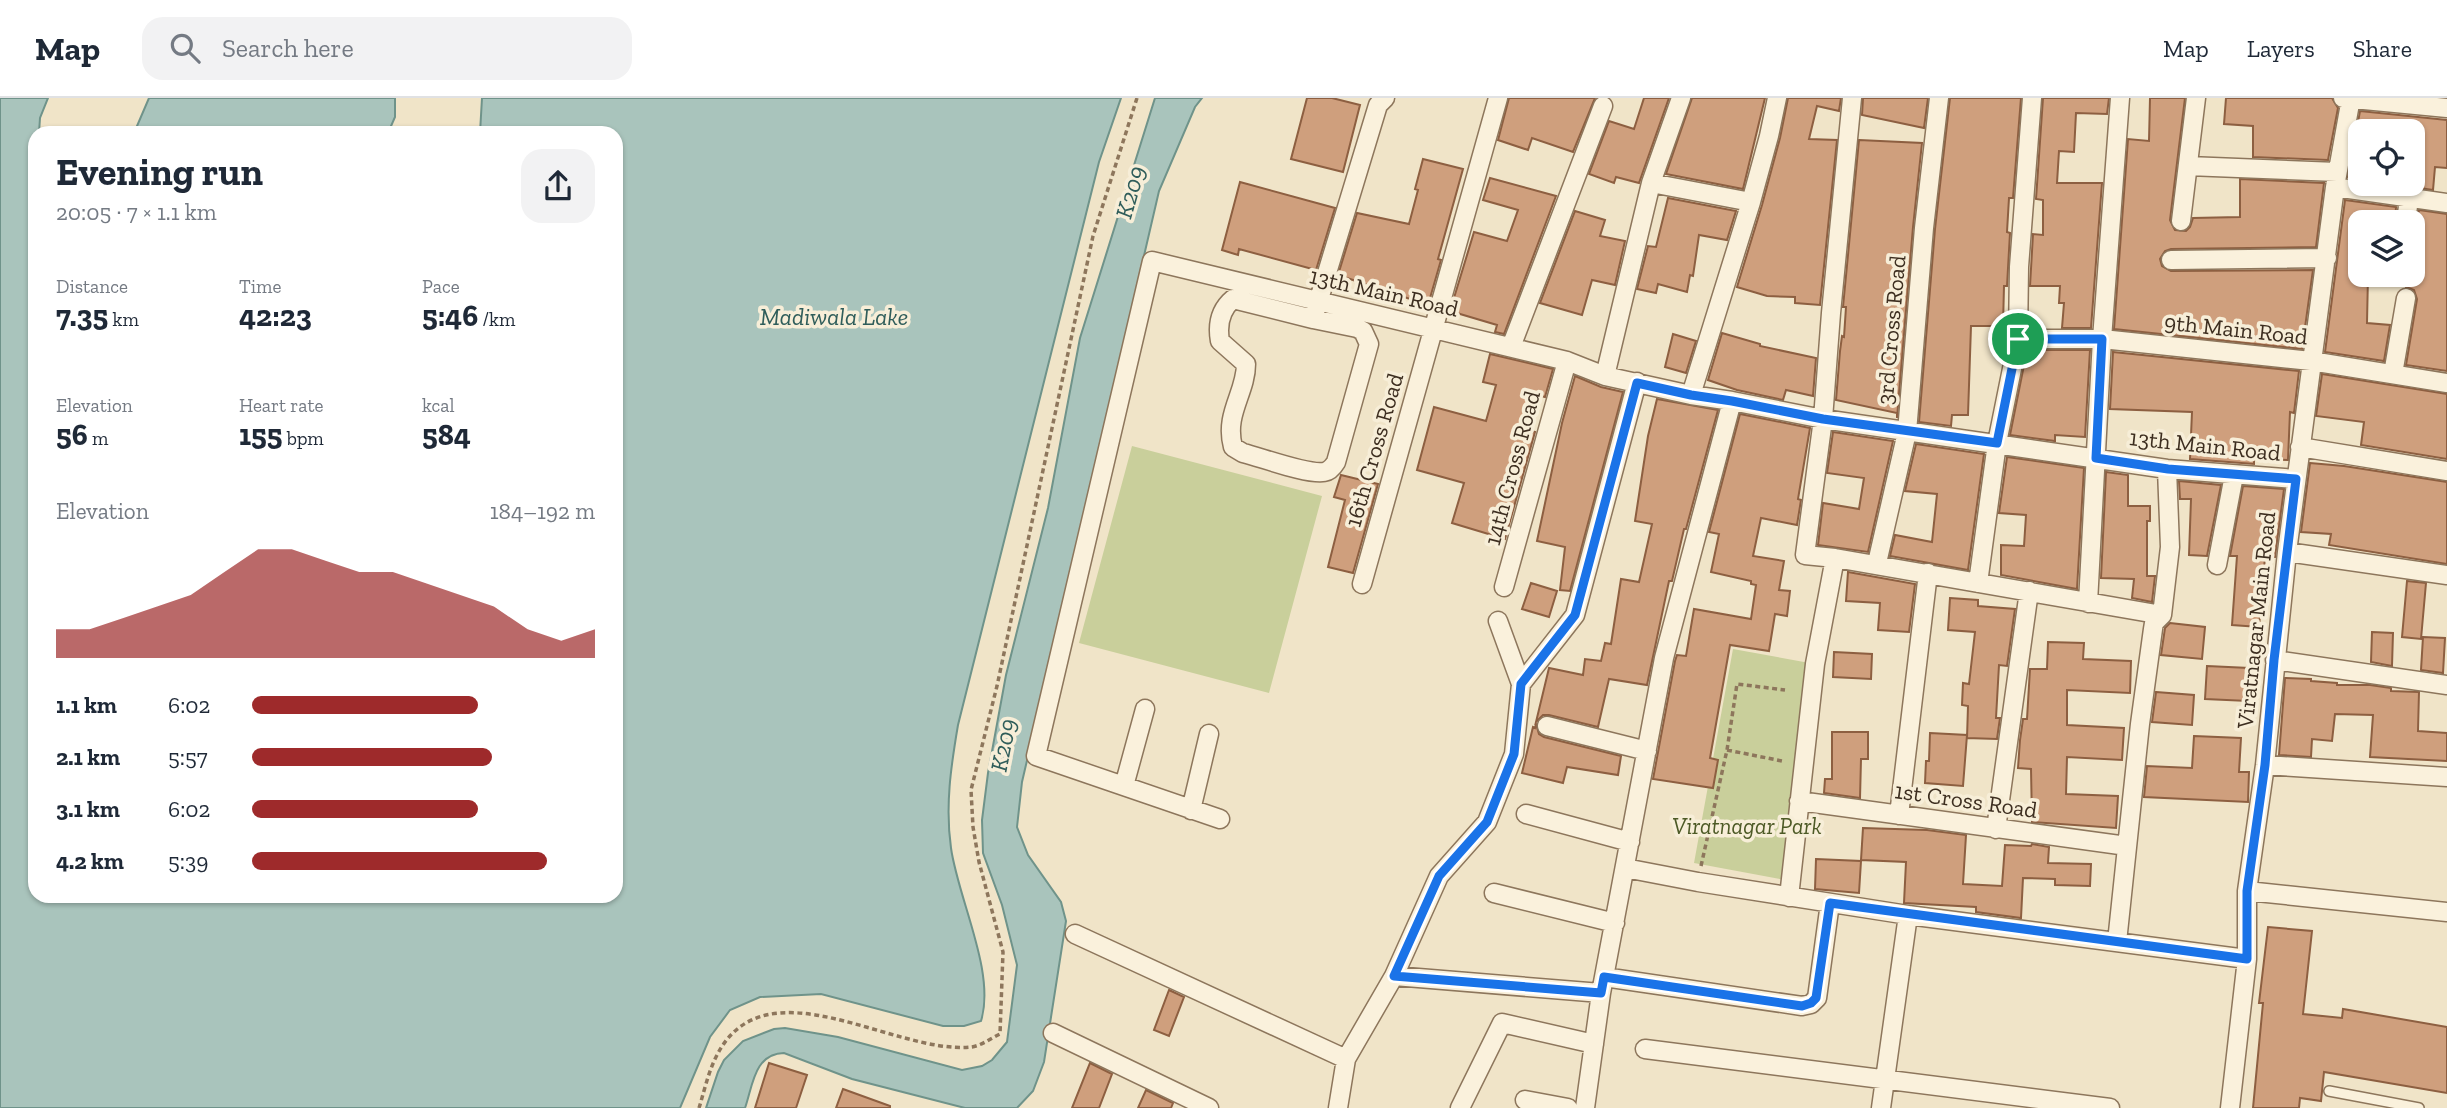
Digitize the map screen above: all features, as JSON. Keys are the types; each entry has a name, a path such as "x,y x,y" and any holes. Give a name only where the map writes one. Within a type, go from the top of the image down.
{"street":[{"path":"1313,320 1378,105 1385,98"},
{"name":"16th Cross Road","path":"1362,584 1498,98"},
{"path":"1605,376 1651,183 1681,98"},
{"path":"1691,395 1751,202 1777,98"},
{"path":"1852,98 1830,313 1823,419 1805,555 1877,563 2162,615"},
{"name":"3rd Cross Road","path":"1877,563 1907,432 1924,228 1939,98"},
{"path":"1978,583 1997,443 2018,339 2019,267 2032,98"},
{"path":"2088,603 2102,339 2120,98"},
{"path":"2181,221 2196,98"},
{"path":"2348,98 2447,108"},
{"name":"Viratnagar Main Road","path":"2230,1108 2247,959 2247,891 2265,765 2274,660 2300,447 2348,98"},
{"path":"1511,347 1603,106"},
{"path":"2188,166 2336,180 2409,198 2447,203"},
{"path":"1651,183 1751,202"},
{"path":"2408,210 2409,198"},
{"path":"2171,260 2327,258"},
{"name":"13th Main Road","path":"1220,820 1036,757 1152,261 1511,347 1566,361 1605,376 1691,395 1823,419 2168,469 2296,479"},
{"path":"2393,374 2406,298"},
{"path":"1233,299 1313,320 1357,328 1363,331 1369,344 1336,462 1332,469 1323,472 1311,472 1243,453 1233,447 1233,408 1246,373 1246,364 1220,341 1218,329 1225,306 1233,299"},
{"name":"9th Main Road","path":"2018,339 2102,339 2311,361 2447,383"},
{"name":"14th Cross Road","path":"1504,587 1566,361"},
{"path":"1521,684 1575,615 1637,383"},
{"path":"1585,1108 1603,985 1664,658 1732,401"},
{"path":"2300,447 2447,471"},
{"path":"2117,942 2153,629 2154,623 2162,615 2170,548 2168,469"},
{"path":"2217,565 2234,474"},
{"path":"2287,552 2447,575"},
{"path":"1789,897 1815,664 1835,558"},
{"path":"1899,815 1928,573"},
{"path":"1996,829 2029,592"},
{"path":"1338,1108 1346,1059 1394,976 1439,876 1487,822 1514,754 1521,684 1498,621"},
{"path":"2274,660 2447,685"},
{"path":"1124,786 1145,709"},
{"path":"1547,726 1647,751"},
{"path":"1191,810 1209,734"},
{"path":"2265,765 2447,777"},
{"name":"1st Cross Road","path":"1799,801 2127,846"},
{"path":"1526,814 1630,842"},
{"path":"1625,868 1908,915 2247,959"},
{"path":"2247,891 2447,912"},
{"path":"1494,893 1615,923"},
{"path":"1394,976 1603,985 1802,1006 1816,998 1830,903"},
{"path":"1881,1108 1908,915"},
{"path":"1075,934 1346,1059"},
{"path":"1460,1108 1502,1023 1594,1044"},
{"path":"1053,1034 1209,1108"},
{"path":"1646,1049 2110,1108"},
{"path":"1525,1100 1568,1108"}],"lane":[{"path":"2329,1091 2419,1108"}],"path":[{"path":"699,1108 716,1056 736,1030 767,1013 810,1013 937,1047 974,1047 1000,1034 1003,952 979,862 971,790 997,686 1093,236 1137,98"},
{"path":"1698,882 1727,750 1737,684 1785,690"},
{"path":"1727,750 1782,761"}],"green space":[{"path":"1132,446 1322,496 1269,693 1079,643"},
{"name":"Viratnagar Park","path":"1733,649 1815,664 1785,880 1694,863"}],"water":[{"name":"Madiwala Lake","path":"0,98 48,98 39,126 28,126 28,903 623,903 623,126 480,126 482,98 1121,98 1099,162 958,725 953,756 949,832 955,868 984,980 981,1021 964,1026 943,1026 821,994 760,997 730,1010 710,1037 680,1108 0,1108"},
{"path":"149,98 395,98 395,117 391,126 137,126"},
{"name":"K209","path":"1155,98 1202,98 1195,107 1159,191 1022,782 1017,827 1028,855 1061,902 1066,921 1044,1062 1033,1091 1017,1108 965,1108 852,1079 784,1053 766,1059 756,1072 745,1108 706,1108 724,1060 743,1041 774,1029 785,1028 838,1037 962,1070 982,1066 992,1060 1007,1042 1017,965 1002,905 983,853 982,820 988,773 1006,675 1048,508 1080,338"}],"building":[{"path":"1307,98 1332,98 1360,105 1343,172 1291,159"},
{"path":"1509,98 1595,98 1573,152 1532,138 1528,150 1498,140"},
{"path":"1644,98 1669,98 1639,183 1616,177 1614,183 1589,174 1609,121 1634,129"},
{"path":"1692,98 1765,98 1743,189 1666,174"},
{"path":"1788,98 1841,98 1839,111 1817,106 1809,139 1837,140 1820,305 1795,303 1795,297 1767,296 1737,287 1762,205"},
{"path":"1863,98 1928,98 1924,128 1862,115"},
{"path":"1950,98 2021,98 2013,198 2009,198 2007,232 2010,233 2003,326 1971,326 1968,415 1952,415 1951,426 1919,422 1935,229"},
{"path":"2043,98 2109,98 2107,114 2076,113 2074,152 2059,151 2057,183 2102,183 2091,328 2062,328 2064,303 2059,303 2060,286 2030,286 2033,234 2043,235 2043,200 2036,199"},
{"path":"2150,98 2185,98 2170,220 2175,230 2186,231 2193,218 2240,217 2240,179 2324,183 2316,247 2171,249 2165,251 2160,259 2162,266 2171,271 2313,270 2302,349 2114,329 2128,139 2149,141"},
{"path":"2226,98 2332,98 2338,108 2328,160 2253,157 2253,126 2224,124"},
{"path":"2360,111 2447,120 2447,168 2435,167 2433,190 2425,189 2425,119 2359,119"},
{"path":"1859,140 1922,143 1897,418 1897,413 1836,400 1842,336 1844,337 1846,307 1843,307"},
{"path":"1423,159 1463,169 1428,305 1338,275 1357,213 1409,224"},
{"path":"1490,178 1556,196 1504,334 1495,332 1497,325 1450,311 1474,232 1507,241 1518,210 1483,200"},
{"path":"1240,182 1335,208 1316,270 1239,249 1238,255 1222,250"},
{"path":"1668,198 1736,211 1727,240 1699,235 1693,276 1690,275 1687,292 1658,284 1656,293 1637,289 1648,246 1656,247"},
{"path":"2345,200 2396,207 2396,210 2348,210 2348,287 2368,287 2367,323 2390,325 2384,361 2325,352"},
{"path":"1575,211 1605,220 1600,236 1625,241 1615,285 1592,280 1582,315 1540,303"},
{"path":"2425,211 2447,214 2447,371 2406,365 2417,299 2414,290 2406,287 2425,287"},
{"path":"1722,333 1760,346 1816,358 1813,396 1786,390 1783,400 1737,390 1708,380"},
{"path":"1673,334 1696,341 1686,373 1665,367"},
{"path":"2027,350 2090,350 2085,437 2055,435 2055,441 2010,435"},
{"path":"2113,352 2299,371 2294,413 2290,412 2288,460 2254,459 2254,464 2190,459 2192,412 2110,409"},
{"path":"1490,354 1553,369 1545,397 1533,394 1524,429 1535,432 1505,539 1452,523 1464,483 1417,470 1434,407 1486,421 1496,385 1483,382"},
{"path":"2322,374 2447,394 2447,459 2361,445 2364,422 2316,416"},
{"path":"1575,376 1601,387 1623,392 1570,591 1560,590 1565,547 1537,541 1562,423"},
{"path":"1657,399 1718,410 1672,581 1669,581 1647,685 1609,679 1598,727 1549,715 1543,715 1536,722 1549,668 1583,675 1585,659 1601,661 1605,643 1611,644 1621,579 1639,582 1652,524 1635,521 1648,436"},
{"path":"1740,414 1810,428 1798,499 1801,500 1797,525 1761,518 1753,556 1784,561 1779,590 1790,591 1787,616 1775,614 1769,651 1730,645 1710,758 1718,760 1713,788 1653,779 1675,661 1677,655 1686,656 1694,609 1751,619 1756,585 1751,584 1751,581 1711,572 1719,534 1709,532"},
{"path":"1833,432 1893,441 1868,552 1818,545 1823,503 1859,509 1864,478 1827,473"},
{"path":"1916,444 1984,454 1968,570 1890,556 1895,535 1932,542 1937,494 1905,491"},
{"path":"2007,457 2084,468 2077,589 2001,575 2001,545 2024,546 2026,515 1999,513"},
{"path":"2310,463 2447,482 2447,564 2329,545 2331,534 2301,532"},
{"path":"2106,472 2128,475 2128,506 2150,506 2150,521 2147,521 2147,576 2155,576 2152,602 2132,598 2134,579 2101,578"},
{"path":"1341,475 1378,484 1353,573 1328,567 1345,500 1334,497"},
{"path":"2179,481 2221,485 2207,556 2189,555 2191,499 2180,499"},
{"path":"2243,486 2284,489 2275,557 2265,557 2259,627 2232,625 2237,556 2230,556"},
{"path":"1848,572 1915,584 1909,632 1878,630 1880,603 1846,601"},
{"path":"2407,581 2426,583 2421,639 2402,637"},
{"path":"1531,583 1557,591 1549,617 1522,609"},
{"path":"1950,598 1978,600 1978,606 2015,609 2007,666 1999,665 1996,718 2000,718 1997,739 1967,738 1968,706 1962,705 1963,683 1969,684 1975,632 1948,630"},
{"path":"2170,623 2205,627 2202,659 2161,655 2165,628"},
{"path":"2372,632 2393,633 2392,666 2371,662"},
{"path":"2423,637 2445,638 2443,673 2421,670"},
{"path":"2048,642 2084,643 2083,659 2131,661 2130,693 2067,690 2067,725 2124,728 2122,760 2067,757 2066,794 2118,796 2116,828 2032,822 2031,769 2018,768 2020,740 2023,719 2027,719 2030,669 2047,669"},
{"path":"1834,652 1872,654 1871,679 1833,677"},
{"path":"2207,666 2249,668 2248,701 2205,699"},
{"path":"2285,678 2419,692 2418,731 2447,733 2447,761 2370,757 2373,715 2335,714 2332,741 2312,739 2311,757 2279,755"},
{"path":"2156,692 2194,695 2192,725 2152,722"},
{"path":"1536,724 1539,734 1544,737 1621,756 1618,775 1567,767 1563,783 1522,773"},
{"path":"1832,732 1868,732 1868,759 1861,759 1860,798 1824,793 1825,779 1832,779"},
{"path":"1930,733 1967,735 1963,786 1925,783"},
{"path":"2194,736 2241,738 2239,772 2249,772 2248,802 2144,797 2147,766 2192,768"},
{"path":"1863,828 1927,830 1966,835 1963,884 2002,886 2005,845 2032,844 2049,847 2048,863 2091,864 2090,886 2055,885 2055,879 2023,878 2021,918 1976,912 1976,907 1904,903 1906,862 1861,860"},
{"path":"1816,859 1861,861 1859,893 1815,889"},
{"path":"2268,927 2312,931 2303,1014 2342,1018 2343,1009 2447,1027 2447,1093 2324,1072 2321,1101 2300,1098 2299,1108 2253,1108 2263,1003 2259,1003"},
{"path":"1169,990 1184,997 1169,1036 1154,1030"},
{"path":"769,1063 807,1075 796,1108 755,1108"},
{"path":"1090,1063 1112,1074 1099,1108 1072,1108"},
{"path":"843,1089 890,1106 890,1108 836,1108"},
{"path":"1146,1090 1173,1103 1171,1108 1138,1108"}],"route":[{"path":"2018,339 2102,339 2096,458 2168,469 2296,479 2274,660 2265,765 2247,891 2247,959 1830,903 1816,998 1802,1006 1604,977 1601,993 1394,976 1439,876 1487,822 1514,754 1521,684 1575,615 1637,383 1823,419 1997,443 2018,339"}]}
